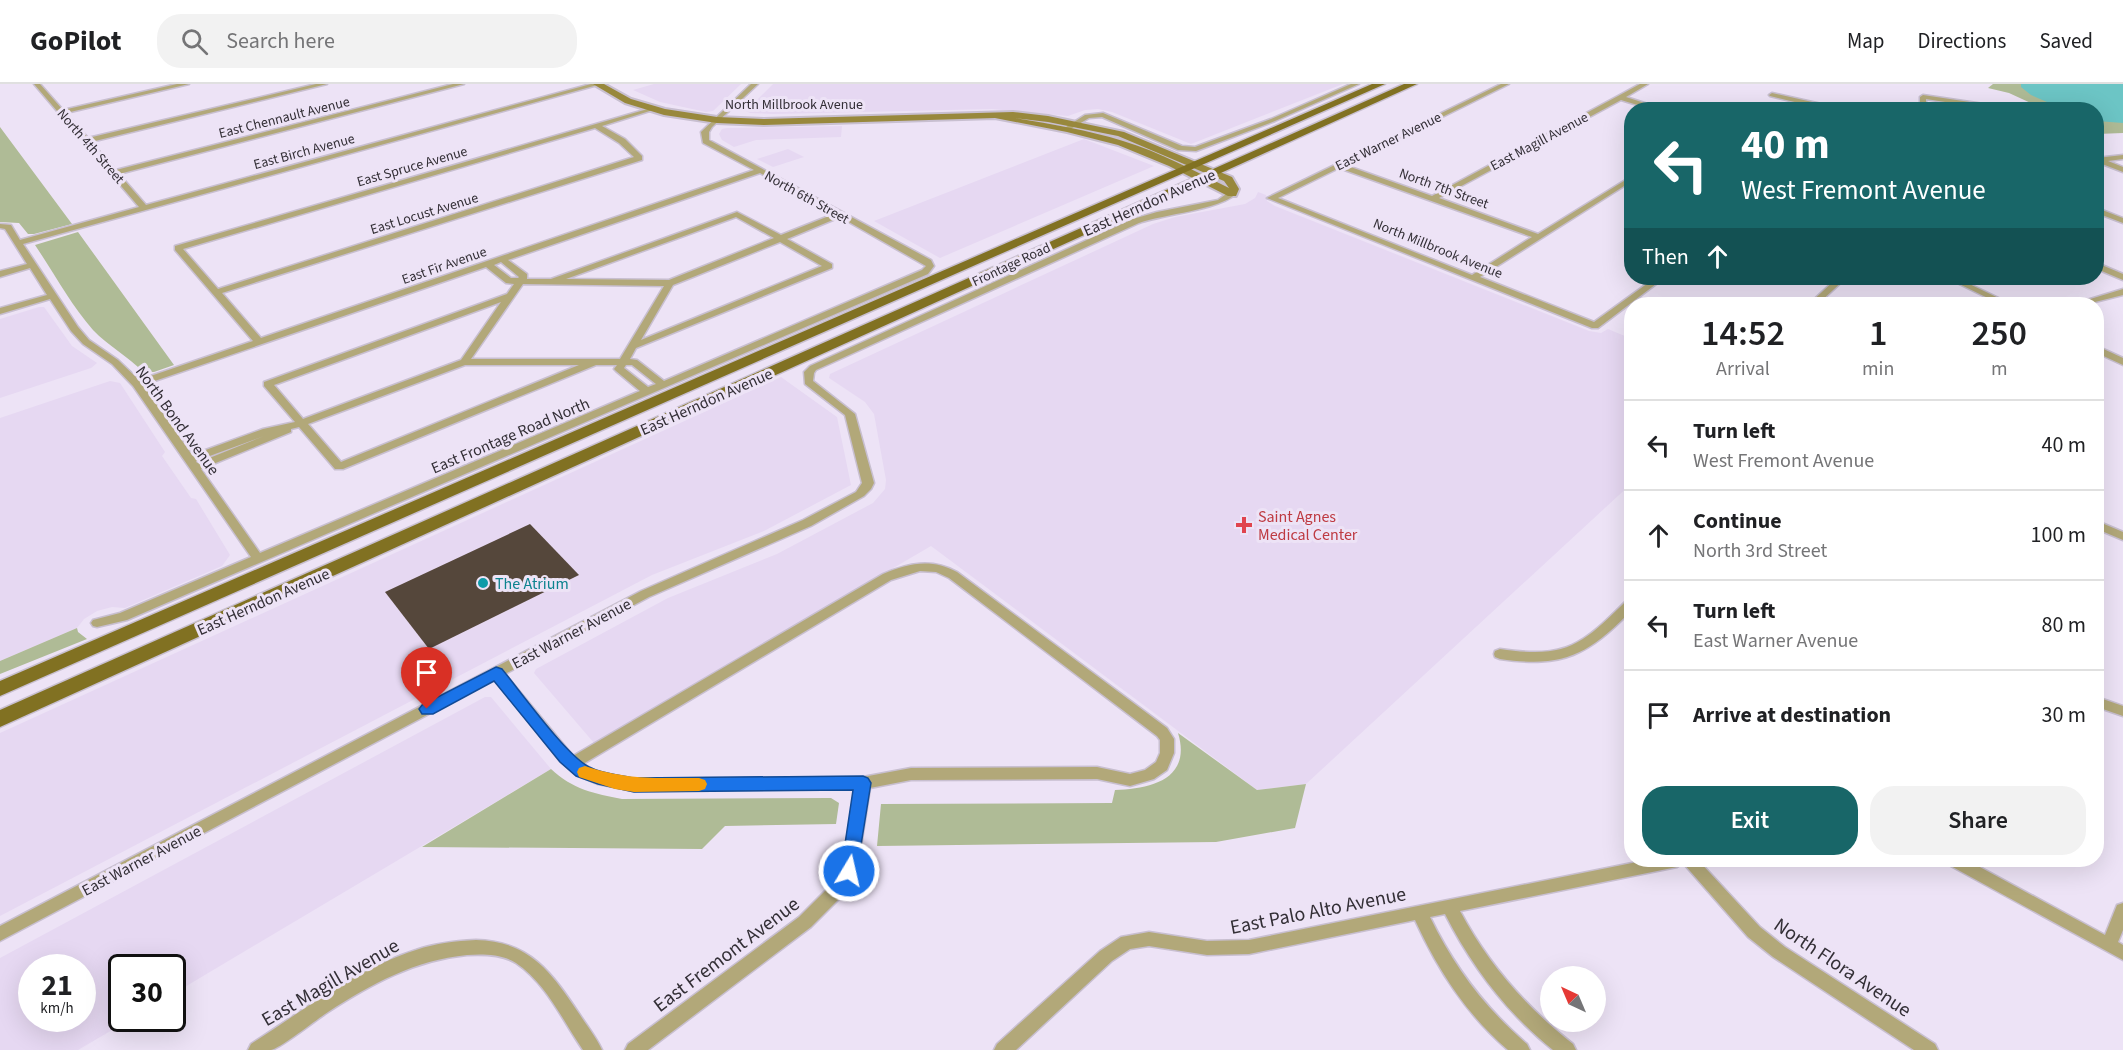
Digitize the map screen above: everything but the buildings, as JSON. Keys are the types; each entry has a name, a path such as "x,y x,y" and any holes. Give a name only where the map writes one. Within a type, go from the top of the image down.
{"main road":[{"name":"East Herndon Avenue","path":"0,719 1199,171 1380,84"},
{"name":"East Herndon Avenue","path":"0,689 1199,171 1412,84"}],"street":[{"name":"North 4th Street","path":"37,84 144,208"},
{"path":"62,112 186,84"},
{"path":"86,141 324,84"},
{"name":"East Chennault Avenue","path":"114,173 461,84"},
{"name":"North Millbrook Avenue","path":"598,84 628,100 653,109 717,120 764,122 997,116 1009,120 1071,126 1199,171 1232,194"},
{"name":"East Birch Avenue","path":"18,243 598,84"},
{"path":"717,120 755,84"},
{"path":"1071,126 1087,116 1103,115 1181,148 1196,149 1273,120 1356,84"},
{"name":"East Warner Avenue","path":"1271,198 1506,84"},
{"name":"East Magill Avenue","path":"1434,198 1645,84"},
{"path":"1923,102 1923,94 1964,102"},
{"path":"1772,95 1803,102"},
{"path":"1620,98 1634,102"},
{"name":"East Spruce Avenue","path":"216,292 178,248 653,109"},
{"name":"North 6th Street","path":"717,120 705,132 706,141 921,258 930,266"},
{"name":"East Locust Avenue","path":"216,292 639,158 622,141 596,126"},
{"path":"2104,159 2123,157"},
{"path":"2104,162 2123,170"},
{"name":"North 7th Street","path":"1339,165 1539,237"},
{"name":"East Fir Avenue","path":"137,384 760,171"},
{"path":"1473,278 1624,183"},
{"name":"Frontage Road","path":"808,376 813,368 1137,221 1157,214 1220,202 1232,194"},
{"name":"North Millbrook Avenue","path":"1271,198 1594,326 1624,304"},
{"path":"2104,213 2123,221"},
{"path":"553,281 737,214 829,266 634,346"},
{"path":"487,264 509,282 670,283 781,239 801,235 842,217"},
{"name":"North Bond Avenue","path":"0,226 8,227 80,335 115,362 137,384 257,558"},
{"path":"464,362 524,276 502,259"},
{"path":"0,274 32,265"},
{"name":"East Frontage Road North","path":"97,623 123,617 664,386 925,272 930,266"},
{"path":"2104,269 2123,277"},
{"path":"648,392 619,369 670,283"},
{"name":"North Millbrook Avenue","path":"1634,297 1650,285"},
{"path":"1821,297 1834,285"},
{"path":"1966,285 1991,297"},
{"path":"216,292 259,342"},
{"path":"2104,297 2123,292"},
{"path":"0,311 52,296"},
{"path":"510,296 268,384 339,467 597,361"},
{"path":"2104,352 2123,362"},
{"path":"192,464 273,438 302,423 464,362 634,363 664,386"},
{"name":"East Warner Avenue","path":"0,934 645,594 789,532 864,491 868,479 853,419 843,407 814,388 808,382 808,376"},
{"path":"2104,528 2123,536"},
{"path":"496,673 573,763 582,771 598,778 634,785 863,783 911,774 1097,773 1130,780 1149,775 1162,766 1167,753 1167,739 1162,732 953,575 939,568 926,566 902,570 887,577 573,763"},
{"path":"1500,654 1534,659 1567,654 1585,646 1624,610"},
{"path":"2104,704 2123,711"},
{"name":"East Fremont Avenue","path":"634,1050 805,922 835,892 849,871 863,783"},
{"name":"East Palo Alto Avenue","path":"1003,1050 1106,956 1126,942 1149,939 1207,948 1238,948 1643,867"},
{"name":"North Flora Avenue","path":"1695,867 1754,932 1779,952 1929,1050"},
{"path":"1967,867 2116,949 2123,910"},
{"path":"1450,907 1474,953 1492,978 1523,1013 1567,1050"},
{"path":"1419,912 1459,987 1473,1005 1521,1050"},
{"name":"East Magill Avenue","path":"257,1050 370,978 397,964 421,954 468,947 491,947 513,953 527,962 542,977 593,1050"}],"shaded area":[{"path":"654,84 741,84 713,111 706,112 660,102 633,90"},
{"path":"773,84 1343,84 1191,144 1112,112 1098,109 1085,110 1068,116 992,109 773,114 746,111"},
{"path":"1993,84 2123,84 2123,133 2104,134 2104,102 2029,102 2009,93 1988,88"},
{"path":"2021,84 2123,84 2123,123 2104,122 2104,102 2047,102 2031,95 2021,87"},
{"path":"842,126 841,137 756,140 734,147 722,140 719,134 722,129 727,128"},
{"path":"0,127 72,224 28,234 19,223 0,222"},
{"path":"1084,139 1154,166 940,258 874,221"},
{"path":"788,149 804,157 773,167 757,159"},
{"name":"Saint Agnes Medical Center","path":"1258,192 1266,195 1267,201 1275,206 1589,331 1601,333 1608,329 1624,336 1624,490 1306,784 1257,790 931,546 594,743 534,673 536,669 668,598 777,554 873,503 885,489 886,480 874,414 865,402 829,378 830,374 1153,224 1175,217 1245,204 1255,198"},
{"path":"78,232 174,365 154,372 143,372 99,336 77,310 35,245"},
{"path":"44,307 72,346 97,363 91,368 0,398 0,319"},
{"path":"781,377 837,417 851,485 764,531 652,575 0,916 0,733"},
{"path":"110,381 120,383 165,452 162,456 191,498 196,499 230,555 222,566 125,608 112,607 97,611 84,619 77,628 0,661 0,418"},
{"path":"77,628 78,632 87,639 0,674 0,661"},
{"path":"485,697 491,697 551,769 186,986 186,954 108,954 109,1032 78,1050 0,1050 0,958"},
{"path":"1178,733 1257,790 1306,784 1295,828 1216,842 877,846 881,804 1112,803 1115,790 1154,784 1174,771 1181,749"},
{"path":"551,769 576,786 593,793 622,799 831,798 839,803 836,824 725,826 702,849 422,847"}],"slow traffic":[{"path":"585,772 598,778 634,785 699,784"}],"place":[{"name":"Saint Agnes Medical Center","path":"1244,525"},
{"name":"The Atrium","path":"483,583"}],"route":[{"path":"427,709 496,673 565,757 582,771 598,778 634,785 863,783 849,871"}]}
